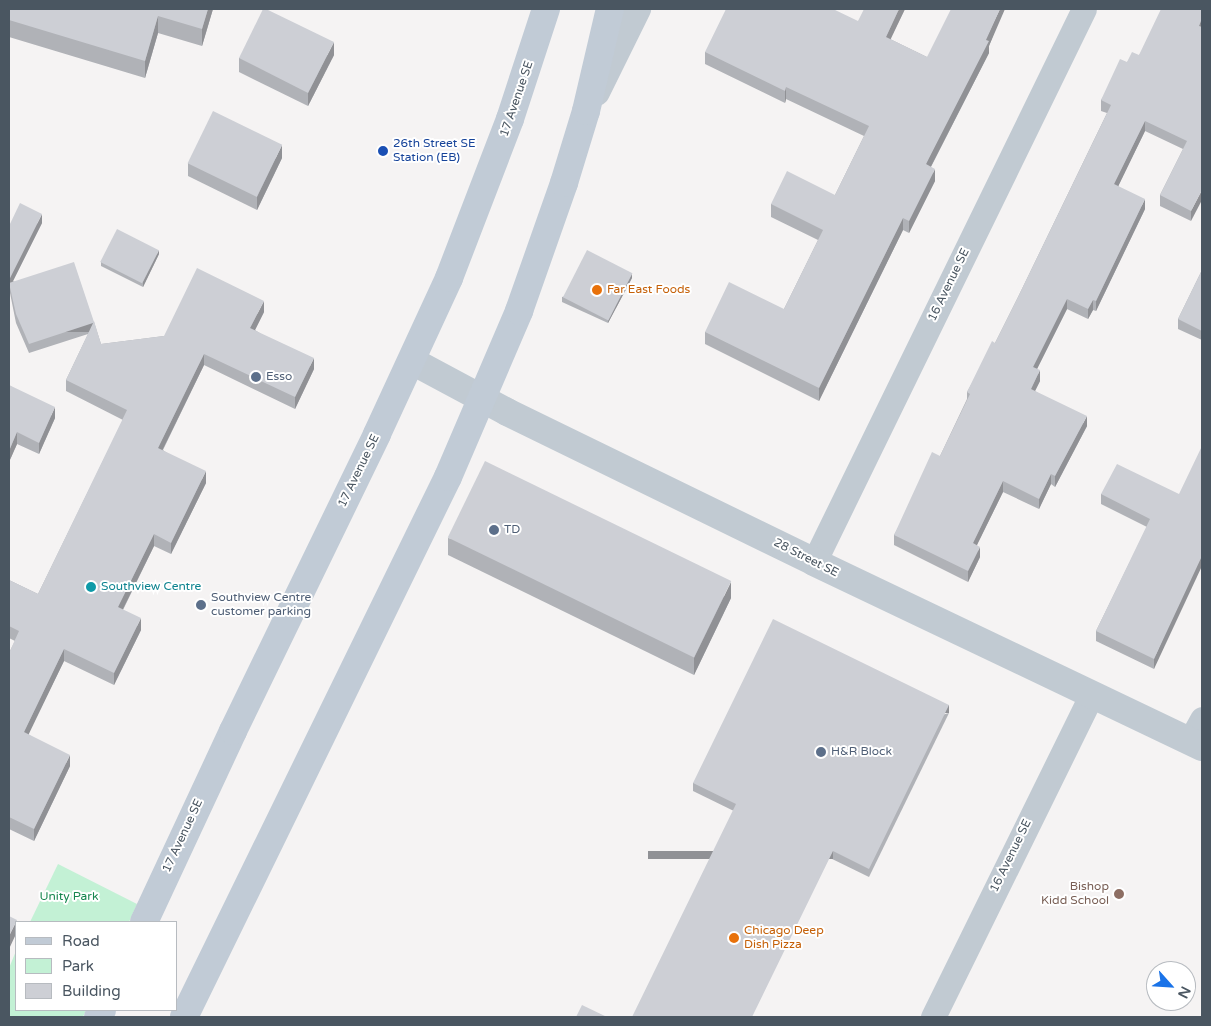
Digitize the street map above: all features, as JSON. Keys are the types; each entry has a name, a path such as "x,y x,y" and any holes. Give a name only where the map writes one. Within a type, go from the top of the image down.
{"main road":[{"name":"17 Avenue SE","path":"144,921 229,738 412,361 450,278 510,119 546,9"},
{"path":"184,1017 448,477 519,311 544,244 586,111 610,9"}],"street":[{"path":"586,111 637,9"},
{"name":"16 Avenue SE","path":"814,562 1084,9"},
{"name":"28 Street SE","path":"412,361 481,398 1091,696 1198,736"},
{"name":"16 Avenue SE","path":"933,1017 1091,696"}],"green space":[{"name":"Unity Park","path":"58,864 137,904 129,921 30,921"},
{"path":"15,953 15,1011 86,1011 83,1017 9,1017 9,968"}],"building":[{"path":"9,9 208,9 202,29 158,16 145,61 9,20"},
{"path":"263,9 334,42 308,93 239,58"},
{"path":"726,9 833,9 858,21 864,9 899,9 886,37 927,57 951,9 1000,9 986,40 989,41 926,164 935,169 909,221 903,218 819,388 705,332 729,282 784,309 823,230 771,204 787,171 835,195 869,126 786,87 785,91 705,52"},
{"path":"1161,9 1202,9 1202,18 1199,26 1202,27 1202,190 1191,211 1160,195 1187,141 1145,121 1114,184 1145,199 1096,301 1093,300 1088,309 1067,299 1033,367 1040,370 1031,389 1087,416 1055,476 1051,474 1039,499 1003,481 973,543 980,547 968,571 894,535 932,452 940,456 970,394 967,392 992,341 995,343 1111,105 1101,100 1120,59 1127,62 1132,52 1139,55"},
{"path":"213,111 282,145 257,197 188,163"},
{"path":"20,203 42,214 9,280 9,226"},
{"path":"117,229 159,250 142,283 100,262"},
{"name":"Far East Foods","path":"587,250 632,273 608,320 563,297"},
{"path":"74,262 94,322 29,344 16,314 9,283"},
{"name":"Southview Centre","path":"197,268 264,301 250,328 314,358 295,397 204,354 158,448 206,471 171,543 154,534 118,607 141,618 114,673 64,649 24,732 70,755 34,829 9,817 9,653 19,631 9,626 9,580 38,594 127,410 66,380 94,321 101,344 164,336"},
{"path":"1202,270 1202,331 1178,319"},
{"path":"9,385 55,407 39,443 17,432 9,451"},
{"path":"1202,446 1202,556 1154,659 1096,631 1150,519 1101,494 1117,464 1179,494"},
{"path":"485,461 731,581 694,658 448,537"},
{"path":"773,619 949,705 869,869 833,851 752,1017 632,1017 736,804 693,783"},
{"path":"9,916 17,920 9,936"},
{"path":"582,1005 607,1017 576,1017"}],"place":[{"name":"26th Street SE Station (EB)","path":"383,151"},
{"name":"Far East Foods","path":"597,290"},
{"name":"Esso","path":"256,377"},
{"name":"TD","path":"494,530"},
{"name":"Southview Centre","path":"91,587"},
{"name":"Southview Centre customer parking","path":"201,605"},
{"name":"H&R Block","path":"821,752"},
{"name":"Bishop Kidd School","path":"1119,894"},
{"name":"Chicago Deep Dish Pizza","path":"734,938"}]}
